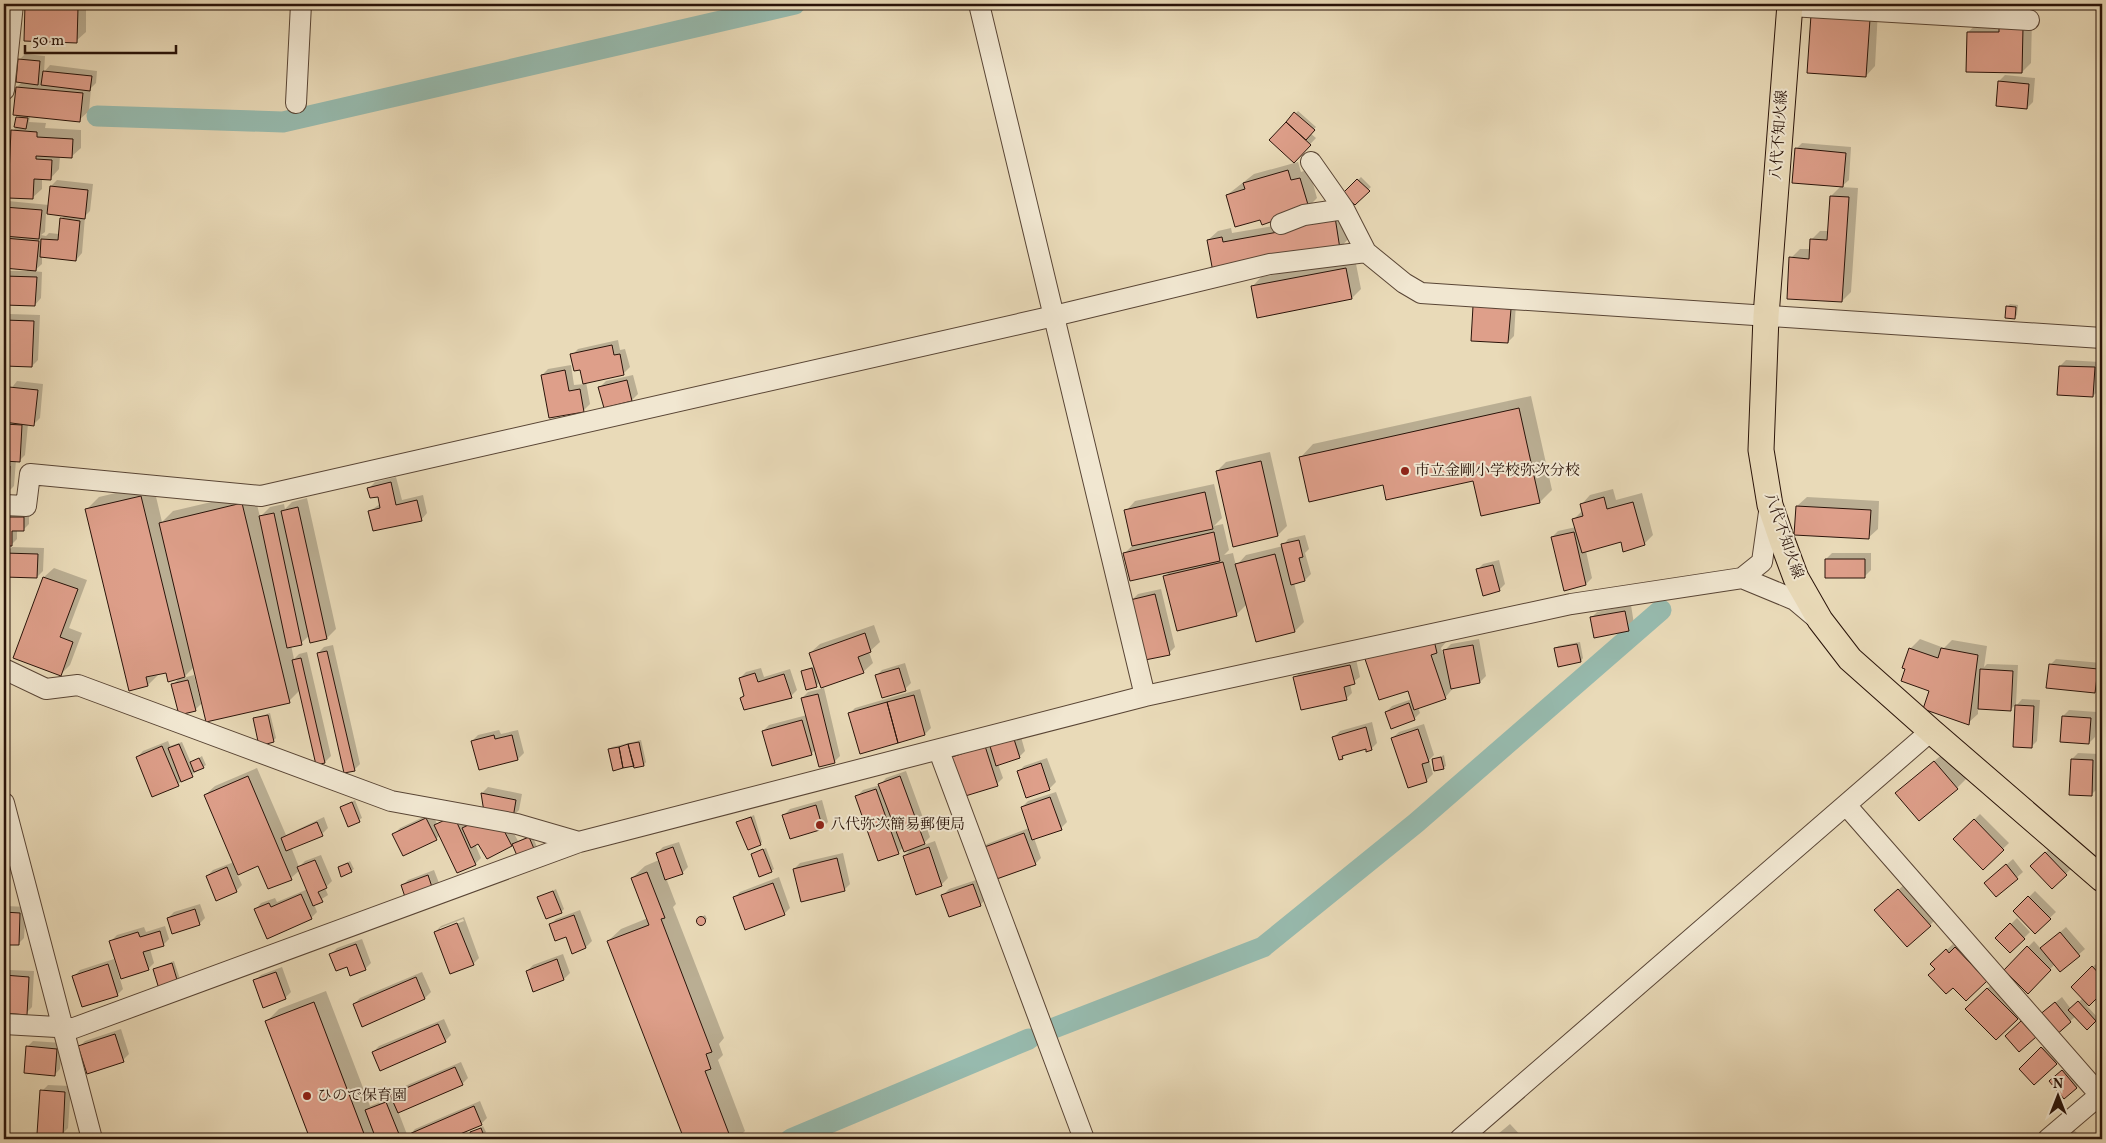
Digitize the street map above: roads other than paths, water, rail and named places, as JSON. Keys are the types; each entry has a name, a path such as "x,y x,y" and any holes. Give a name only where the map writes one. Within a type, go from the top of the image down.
{"main road":[{"name":"八代不知火線","path":"1790,5 1766,316 1761,450 1770,505 1796,578 1820,620 1850,659 1931,732 2102,879"}],"street":[{"path":"4,90 13,4"},
{"path":"296,103 301,4"},
{"path":"979,4 1145,696"},
{"path":"1790,5 2029,20"},
{"path":"1311,162 1344,209 1366,252 1404,283 1421,293 2102,338"},
{"path":"1281,224 1304,216 1344,209"},
{"path":"4,505 26,506 30,474 261,496 1054,316 1270,264 1366,252"},
{"path":"4,1024 64,1029 84,1025 579,842 940,751 1145,696 1571,604 1742,578 1762,562 1770,505"},
{"path":"1742,578 1795,600 1820,620"},
{"path":"4,669 46,688 78,685 391,801 517,824 579,842"},
{"path":"1460,1139 1931,732"},
{"path":"940,751 1084,1139"},
{"path":"4,803 92,1139"},
{"path":"1846,805 2101,1094 2048,1139"}],"waterway":[{"path":"97,116 283,122 795,4"},
{"path":"1054,1028 1263,947 1416,823 1661,610"},
{"path":"791,1139 1029,1039"}],"place":[{"name":"市立金剛小学校弥次分校","path":"1405,471"},
{"name":"八代弥次簡易郵便局","path":"820,825"},
{"name":"ひので保育園","path":"307,1096"}]}
